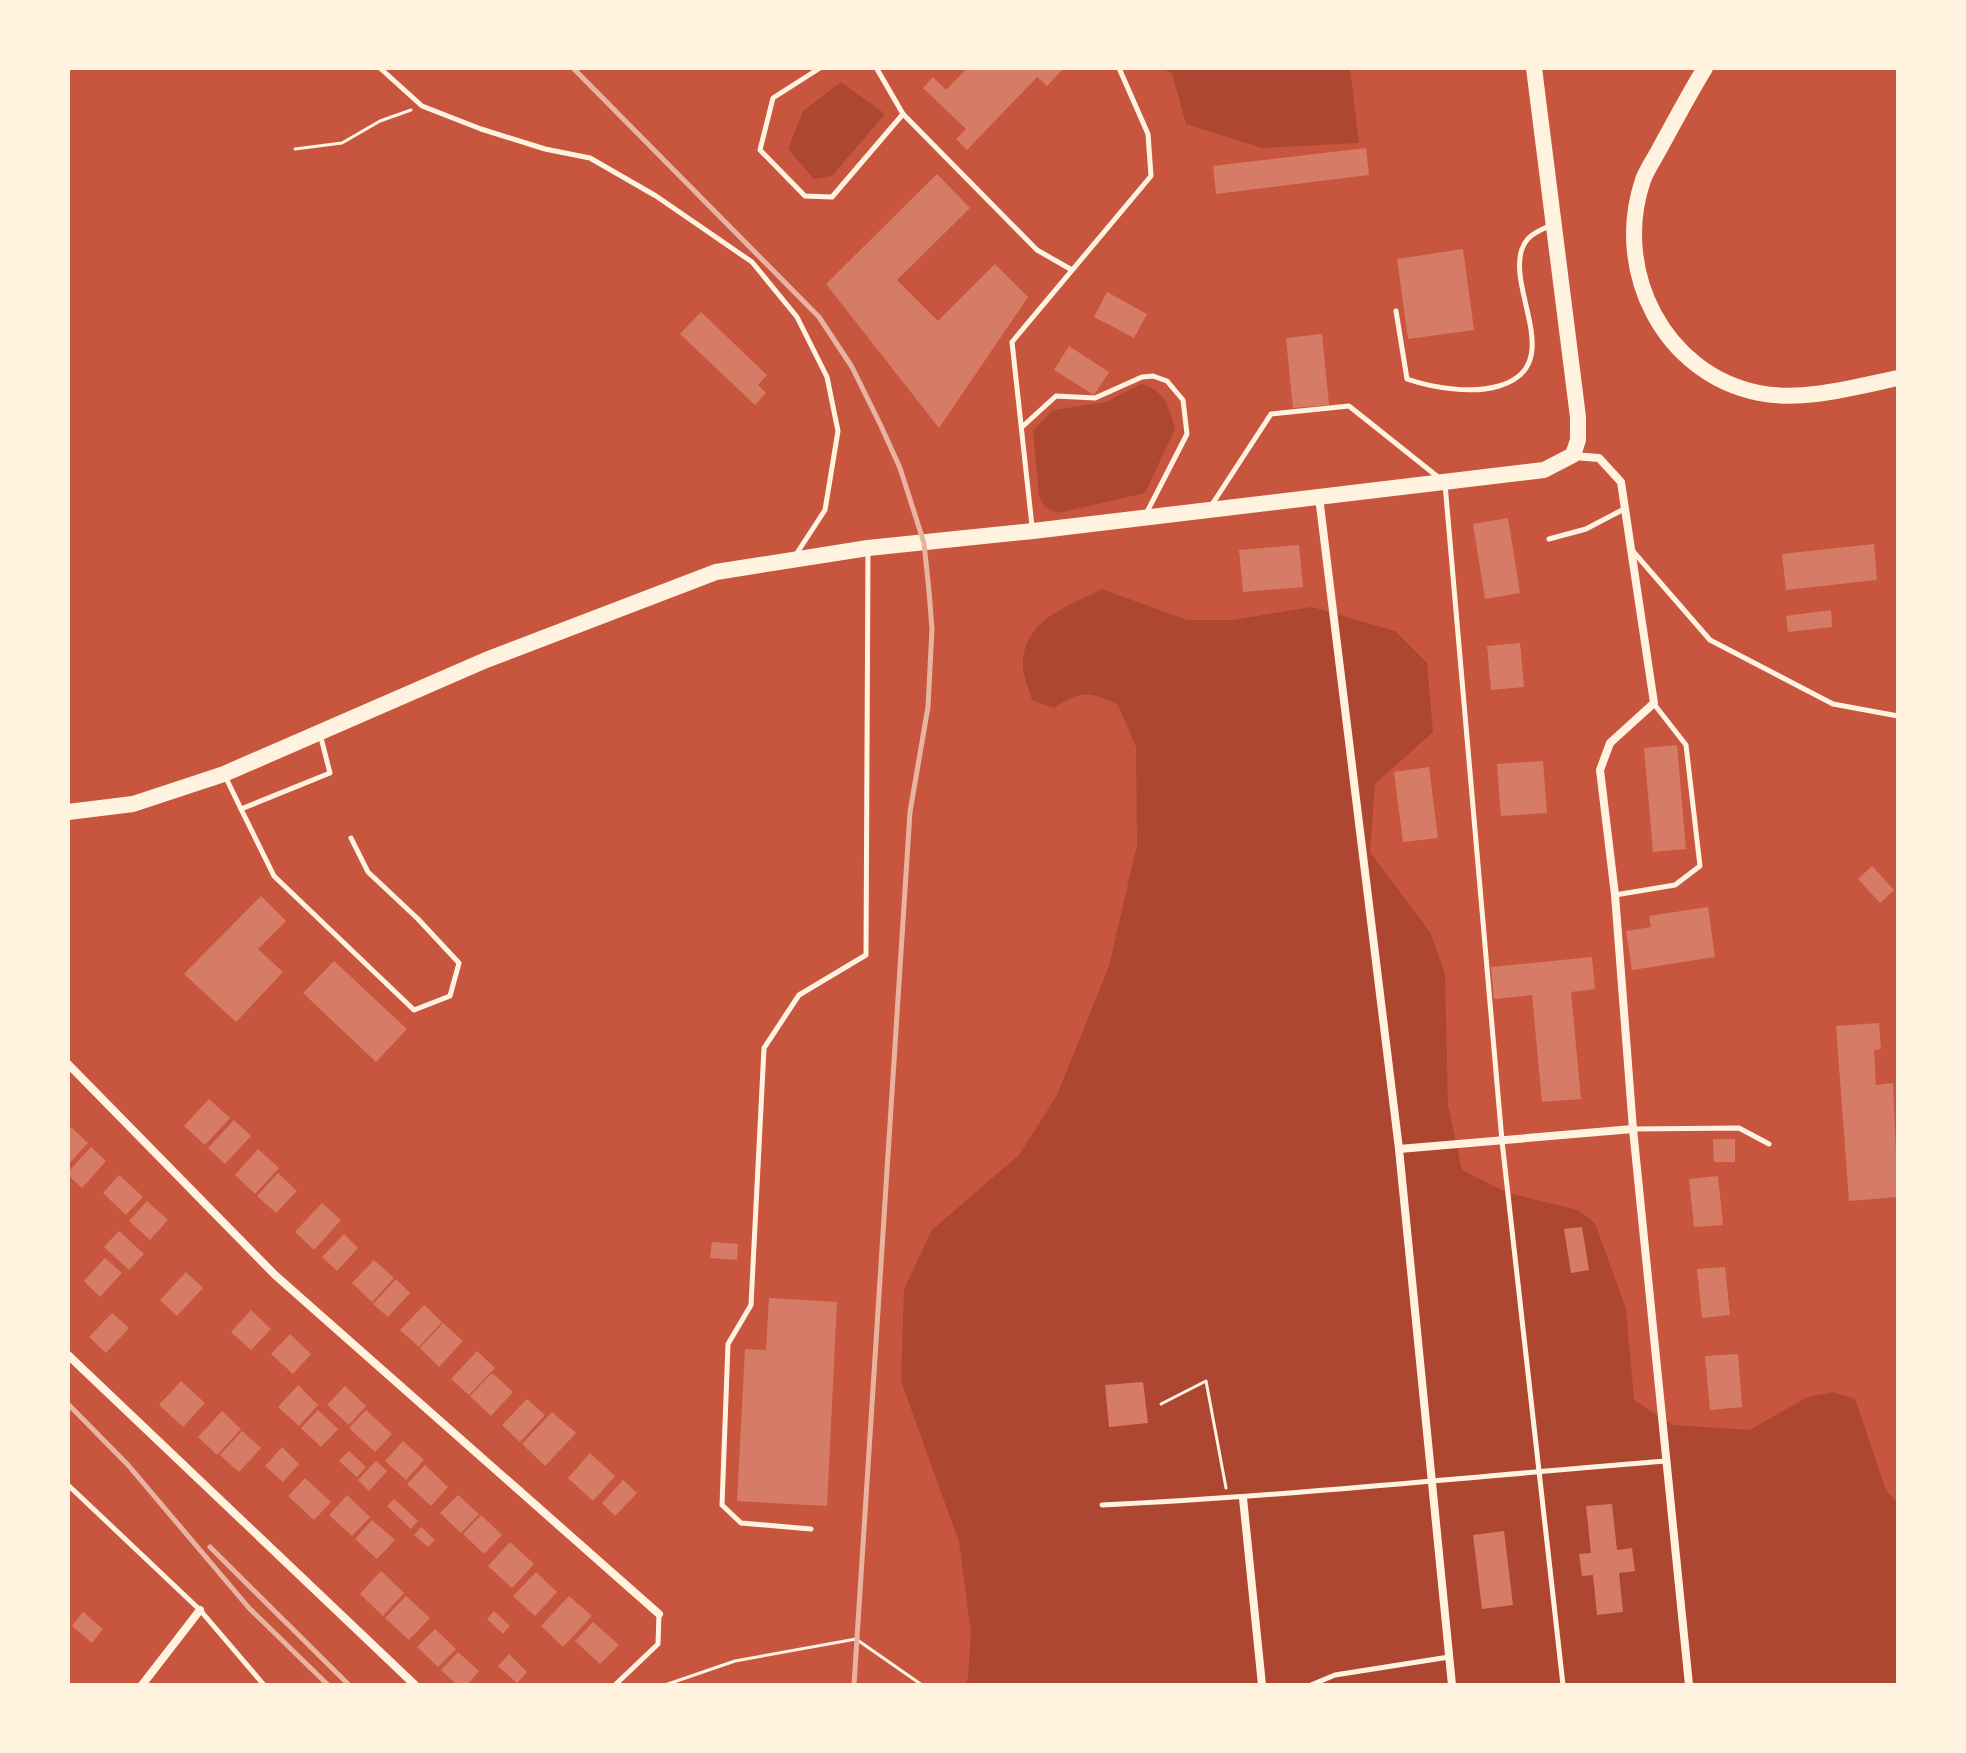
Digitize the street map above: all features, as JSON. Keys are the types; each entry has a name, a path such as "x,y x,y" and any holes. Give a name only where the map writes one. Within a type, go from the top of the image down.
{"main road":[{"path":"68,812 133,804 224,774 486,660 716,572 868,548 1544,470 1573,455 1578,440 1578,417 1534,68"},
{"path":"1705,68 1643,180 1635,218 1636,252 1643,296 1662,330 1686,358 1721,381 1761,393 1824,394 1898,378"}],"street":[{"path":"1573,455 1599,458 1621,482 1654,703 1610,743 1600,770 1615,895 1633,1129 1689,1685"},
{"path":"1319,496 1399,1149 1429,1480 1452,1685"},
{"path":"68,1064 275,1275 659,1614"},
{"path":"1399,1149 1633,1129"},
{"path":"68,1355 415,1685"},
{"path":"1243,1498 1262,1685"},
{"path":"142,1685 200,1610"}],"lane":[{"path":"380,68 422,106 545,149 590,158 656,196 752,262 797,317 827,377 838,431 825,510 792,560"},
{"path":"820,68 773,98 760,150 805,196 832,197 903,114"},
{"path":"877,68 903,114 1037,250 1072,270"},
{"path":"1033,531 1012,342 1151,176 1148,134 1119,68"},
{"path":"1396,311 1407,379 1425,385 1470,389 1491,389 1508,384 1529,365 1532,349 1521,250 1529,235 1554,224"},
{"path":"1022,427 1056,396 1095,398 1148,376 1167,381 1183,400 1187,434 1144,518"},
{"path":"1208,510 1271,414 1349,406 1445,483 1502,1141 1563,1685"},
{"path":"1549,539 1586,529 1625,508"},
{"path":"811,1529 741,1523 722,1505 728,1344 751,1305 764,1048 799,995 866,955 868,548"},
{"path":"1631,548 1710,640 1833,704 1898,716"},
{"path":"1615,895 1675,885 1700,866 1686,745 1654,703"},
{"path":"241,809 330,773 319,731"},
{"path":"224,774 274,876 414,1010 450,996 459,963 368,872 351,838"},
{"path":"1633,1129 1739,1128 1769,1144"},
{"path":"1102,1505 1243,1498 1666,1461"},
{"path":"68,1485 200,1610 264,1685"},
{"path":"615,1685 658,1644 659,1614"},
{"path":"1311,1685 1335,1675 1449,1657"}],"path":[{"path":"295,149 342,143 380,121 422,106"},
{"path":"1161,1404 1206,1381 1229,1499"},
{"path":"665,1685 735,1661 856,1639 922,1685"}],"shaded area":[{"path":"1162,68 1350,68 1359,143 1262,148 1186,124 1172,74"},
{"path":"841,82 885,114 832,176 814,179 788,149 803,111"},
{"path":"1141,384 1161,395 1175,429 1145,493 1058,513 1045,507 1039,496 1033,431 1053,410 1106,402"},
{"path":"1102,589 1187,620 1232,620 1312,607 1395,631 1427,663 1433,732 1375,784 1370,852 1430,932 1445,974 1448,1105 1462,1170 1508,1193 1578,1210 1595,1223 1626,1309 1634,1400 1673,1425 1749,1430 1808,1397 1833,1392 1855,1399 1886,1490 1898,1503 1898,1685 964,1685 968,1678 971,1633 959,1542 901,1381 904,1289 932,1230 1019,1155 1057,1095 1109,966 1137,845 1136,747 1118,705 1085,694 1054,708 1032,700 1023,667 1031,635 1040,625 1063,608"}],"building":[{"path":"967,68 1064,68 1047,86 1037,77 967,150 956,139 966,129 923,88 933,77 946,90"},
{"path":"1366,148 1369,175 1216,194 1213,166"},
{"path":"937,174 970,208 897,280 938,321 995,264 1028,297 939,428 826,284"},
{"path":"1463,249 1474,330 1408,339 1397,259"},
{"path":"1107,292 1147,314 1134,338 1094,317"},
{"path":"701,312 767,375 758,385 766,393 755,405 680,334"},
{"path":"1322,334 1329,405 1293,408 1286,338"},
{"path":"1069,346 1109,372 1094,395 1054,370"},
{"path":"1508,518 1520,593 1485,599 1473,524"},
{"path":"1874,544 1877,580 1786,590 1782,554"},
{"path":"1299,545 1303,587 1243,592 1239,550"},
{"path":"1831,610 1832,627 1788,632 1786,616"},
{"path":"1520,643 1524,687 1491,690 1487,646"},
{"path":"1677,745 1686,849 1653,852 1644,748"},
{"path":"1543,761 1547,813 1501,816 1497,764"},
{"path":"1429,767 1438,838 1403,842 1394,772"},
{"path":"1872,866 1894,890 1880,903 1858,879"},
{"path":"261,896 286,921 258,949 283,972 236,1022 184,974"},
{"path":"1708,907 1715,957 1632,970 1626,931 1651,927 1649,916"},
{"path":"1592,957 1595,989 1571,992 1581,1099 1542,1102 1532,995 1494,999 1491,967"},
{"path":"334,961 407,1029 376,1062 303,993"},
{"path":"1879,1023 1881,1049 1874,1050 1876,1085 1893,1083 1898,1197 1849,1201 1836,1026"},
{"path":"209,1099 230,1118 205,1145 184,1126"},
{"path":"234,1120 251,1136 225,1164 208,1148"},
{"path":"71,1127 88,1143 68,1165 68,1131"},
{"path":"1713,1139 1735,1139 1735,1162 1714,1162"},
{"path":"91,1147 106,1161 82,1188 68,1172"},
{"path":"258,1149 279,1168 255,1194 235,1175"},
{"path":"278,1173 297,1191 276,1213 257,1196"},
{"path":"119,1175 143,1197 126,1215 103,1193"},
{"path":"1718,1176 1723,1225 1694,1227 1689,1179"},
{"path":"147,1201 168,1220 150,1240 129,1221"},
{"path":"322,1203 341,1220 314,1250 295,1232"},
{"path":"1582,1227 1589,1270 1571,1273 1564,1229"},
{"path":"119,1231 144,1254 129,1270 104,1247"},
{"path":"344,1234 358,1248 337,1271 322,1257"},
{"path":"712,1242 738,1244 737,1260 710,1258"},
{"path":"105,1258 122,1273 100,1297 84,1281"},
{"path":"374,1260 394,1278 372,1302 352,1283"},
{"path":"1725,1267 1730,1315 1702,1318 1697,1269"},
{"path":"186,1272 203,1288 177,1316 160,1300"},
{"path":"396,1279 410,1293 388,1317 373,1304"},
{"path":"769,1298 837,1302 827,1506 737,1501 745,1349 766,1350"},
{"path":"424,1305 442,1322 419,1347 400,1330"},
{"path":"251,1310 271,1329 251,1350 231,1332"},
{"path":"112,1313 129,1328 106,1353 89,1337"},
{"path":"443,1323 463,1341 439,1367 420,1348"},
{"path":"290,1334 311,1354 293,1374 271,1354"},
{"path":"477,1351 495,1368 469,1395 451,1379"},
{"path":"1738,1354 1742,1407 1710,1410 1705,1356"},
{"path":"492,1373 513,1392 491,1416 470,1396"},
{"path":"181,1381 205,1403 183,1427 159,1405"},
{"path":"1143,1382 1148,1423 1109,1427 1105,1385"},
{"path":"298,1385 318,1405 299,1426 278,1407"},
{"path":"345,1386 366,1406 349,1425 327,1405"},
{"path":"527,1399 545,1415 520,1442 502,1425"},
{"path":"318,1410 338,1429 321,1447 301,1428"},
{"path":"366,1410 392,1434 375,1452 349,1428"},
{"path":"222,1411 241,1429 217,1455 198,1437"},
{"path":"552,1412 576,1433 545,1466 522,1444"},
{"path":"242,1431 261,1448 239,1472 220,1455"},
{"path":"403,1441 424,1460 406,1480 385,1461"},
{"path":"282,1447 299,1464 283,1482 265,1466"},
{"path":"349,1451 366,1467 357,1477 339,1461"},
{"path":"590,1453 615,1476 593,1501 568,1478"},
{"path":"376,1461 387,1471 369,1491 358,1480"},
{"path":"425,1465 448,1487 431,1506 407,1484"},
{"path":"305,1478 331,1502 314,1520 288,1496"},
{"path":"623,1480 637,1493 615,1516 602,1503"},
{"path":"347,1495 370,1517 352,1536 329,1515"},
{"path":"458,1495 479,1514 461,1533 440,1513"},
{"path":"394,1499 418,1521 411,1529 387,1506"},
{"path":"1612,1504 1617,1550 1632,1548 1635,1571 1619,1573 1623,1612 1597,1615 1593,1575 1582,1576 1579,1554 1591,1553 1586,1506"},
{"path":"481,1515 502,1535 484,1554 463,1534"},
{"path":"372,1520 395,1540 377,1559 355,1539"},
{"path":"421,1527 435,1540 428,1547 414,1535"},
{"path":"1504,1531 1513,1605 1482,1609 1473,1535"},
{"path":"510,1542 534,1564 512,1588 488,1566"},
{"path":"381,1571 404,1593 383,1616 360,1594"},
{"path":"536,1572 557,1592 535,1616 513,1596"},
{"path":"406,1596 430,1618 409,1640 385,1618"},
{"path":"569,1596 592,1616 563,1647 541,1626"},
{"path":"494,1611 510,1626 503,1634 487,1619"},
{"path":"83,1612 103,1629 92,1643 72,1626"},
{"path":"593,1622 619,1645 600,1664 575,1641"},
{"path":"435,1629 456,1649 438,1667 417,1647"},
{"path":"458,1652 479,1671 467,1685 457,1685 441,1670"},
{"path":"509,1654 527,1672 517,1683 498,1666"}],"railway":[{"path":"573,68 819,317 852,367 881,426 900,468 924,543 932,629 928,707 910,812 854,1685"},
{"path":"68,1404 128,1465 249,1608 328,1685"},
{"path":"210,1547 349,1685"}]}
